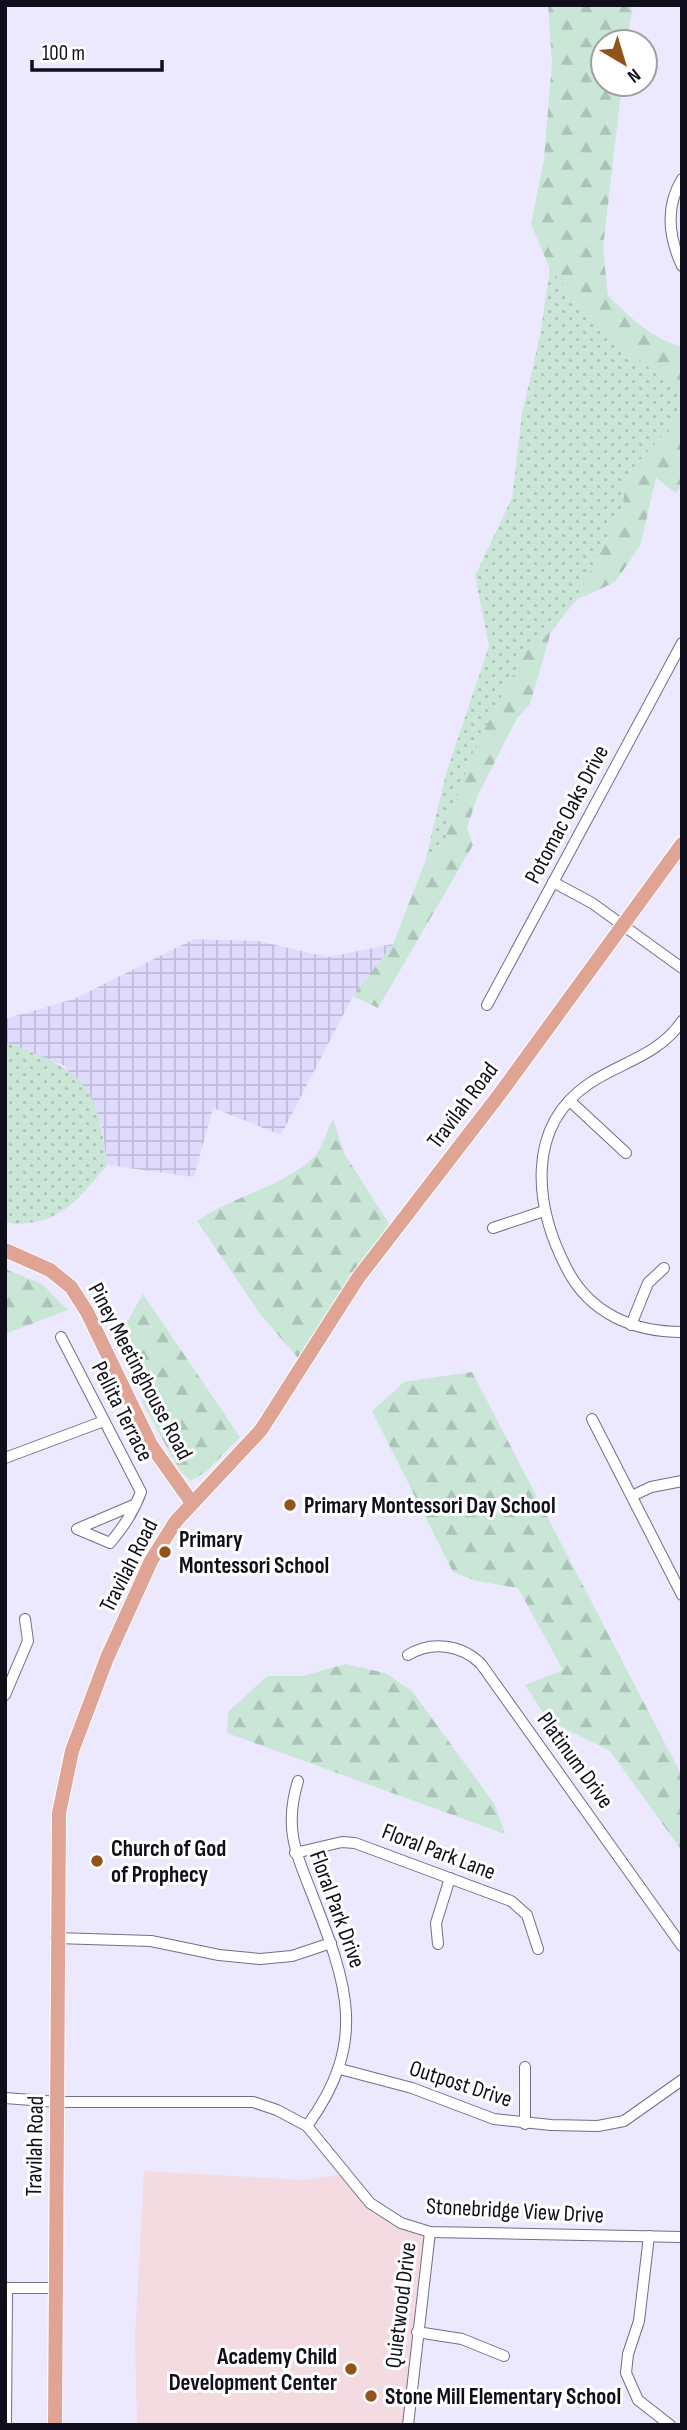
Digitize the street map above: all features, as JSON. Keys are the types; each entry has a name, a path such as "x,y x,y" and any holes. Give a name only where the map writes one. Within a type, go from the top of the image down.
{"main road":[{"name":"Travilah Road","path":"55,2425 58,2102 56,1938 59,1813 72,1751 107,1658 150,1561 176,1521 261,1430 358,1278 499,1095 682,844"},
{"name":"Piney Meetinghouse Road","path":"5,1250 50,1270 71,1287 87,1312 151,1446 192,1503"}],"street":[{"path":"682,179 673,200 670,225 672,240 682,266"},
{"name":"Potomac Oaks Drive","path":"487,1005 682,643"},
{"path":"553,882 592,903 682,968"},
{"path":"682,1021 645,1055 590,1083 570,1101 550,1130 541,1156 540,1189 544,1211 561,1257 577,1287 597,1307 631,1325 655,1332 682,1332"},
{"path":"672,1032 682,1042"},
{"path":"570,1101 626,1153"},
{"path":"493,1228 544,1211"},
{"path":"631,1325 649,1283 664,1268"},
{"name":"Pellita Terrace","path":"61,1337 141,1492 136,1504"},
{"path":"592,1419 682,1595"},
{"path":"5,1458 104,1421"},
{"path":"632,1496 651,1487 682,1481"},
{"path":"136,1504 130,1520 110,1543 77,1530 124,1509 136,1504"},
{"path":"5,1695 28,1641 25,1619"},
{"name":"Platinum Drive","path":"408,1654 428,1647 452,1647 473,1656 481,1664 682,1946"},
{"name":"Floral Park Drive","path":"298,1781 290,1813 295,1853 331,1943 345,1991 344,2052 340,2069 326,2101 307,2126"},
{"name":"Floral Park Lane","path":"295,1853 342,1842 355,1843 450,1878 520,1907 535,1932 538,1949"},
{"path":"438,1944 436,1923 450,1878"},
{"path":"56,1938 151,1941 219,1955 260,1959 292,1956 331,1943"},
{"path":"525,2067 525,2124"},
{"name":"Outpost Drive","path":"340,2069 412,2088 494,2119 525,2124 598,2126 617,2123 682,2080"},
{"name":"Stonebridge View Drive","path":"5,2098 58,2102 253,2102 277,2110 307,2126 370,2203 401,2223 430,2232 682,2237"},
{"name":"Quietwood Drive","path":"408,2425 430,2232"},
{"path":"649,2236 639,2321 628,2354 626,2373 638,2400 653,2420 670,2425"},
{"path":"6,2425 6,2288 55,2288"},
{"path":"417,2332 462,2339 505,2356"}],"shaded area":[{"path":"194,939 258,941 328,957 393,944 353,996 281,1135 213,1108 194,1177 107,1165 102,1126 65,1066 5,1042 5,1019 74,999"},
{"path":"144,2171 304,2180 346,2174 370,2203 430,2232 408,2425 137,2425 135,2338"}],"green space":[{"path":"548,5 633,5 629,28 589,28 589,98 620,98 603,248 608,296 651,333 682,347 682,391 614,342 550,269 531,224 544,159 552,62"},
{"path":"550,269 614,342 682,391 682,415 628,473 622,508 576,600 551,632 529,645 475,747 450,817 444,850 425,862 446,774 489,646 475,576 512,498 522,414 540,336"},
{"path":"682,415 682,486 676,493 656,478 640,546 615,582 576,600 622,508 628,473"},
{"path":"551,632 530,704 517,718 477,797 467,828 473,845 378,1008 353,996 393,944 425,862 444,850 450,817 475,747 529,645"},
{"path":"5,1042 52,1062 82,1083 98,1114 103,1137 107,1165 63,1211 40,1221 16,1224 5,1221"},
{"path":"333,1119 345,1155 395,1233 303,1364 260,1314 197,1221 300,1168 316,1154"},
{"path":"5,1269 42,1284 68,1310 5,1334"},
{"path":"143,1294 240,1437 207,1471 191,1481 180,1471 142,1402 144,1381 119,1336"},
{"path":"472,1372 682,1776 682,1851 610,1751 548,1720 525,1685 563,1670 518,1588 477,1581 453,1572 372,1411 404,1382"},
{"path":"346,1664 385,1673 412,1691 495,1805 505,1834 227,1733 228,1712 267,1676 302,1676"}],"place":[{"name":"Primary Montessori Day School","path":"290,1505"},
{"name":"Primary Montessori School","path":"165,1552"},
{"name":"Church of God of Prophecy","path":"97,1861"},
{"name":"Academy Child Development Center","path":"351,2369"},
{"name":"Stone Mill Elementary School","path":"371,2396"}]}
